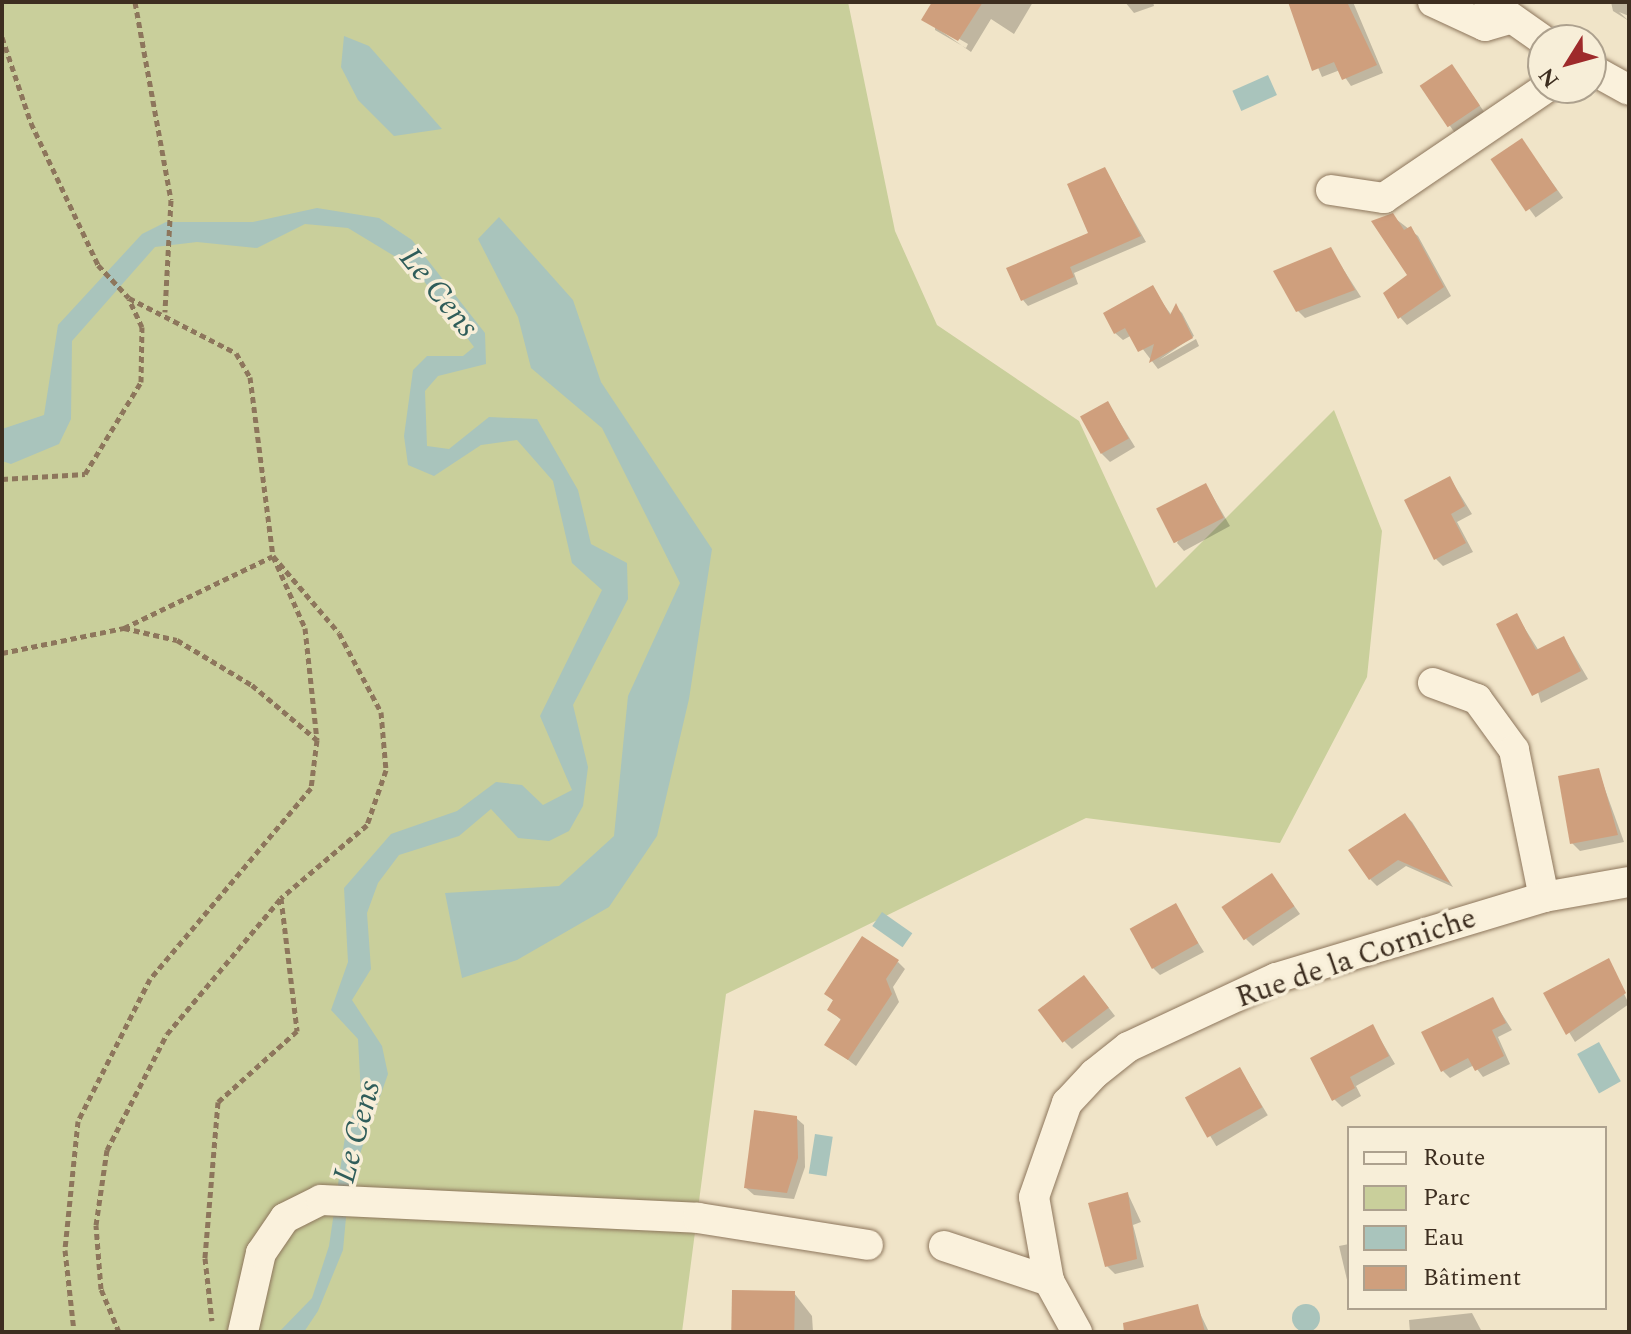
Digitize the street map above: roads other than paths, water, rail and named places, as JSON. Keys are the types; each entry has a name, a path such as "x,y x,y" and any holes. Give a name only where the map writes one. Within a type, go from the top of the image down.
{"street":[{"path":"1433,2 1485,26 1499,10 1527,29"},
{"path":"1607,78 1629,90"},
{"path":"1331,190 1384,198 1527,101"},
{"path":"1433,683 1477,699 1514,750 1544,897"},
{"name":"Rue de la Corniche","path":"1077,1332 1049,1281 1034,1197 1048,1143 1067,1103 1116,1056 1276,978 1544,897 1629,882"},
{"path":"243,1332 261,1253 285,1218 321,1200 698,1218 868,1245"},
{"path":"944,1246 1049,1281"}],"water":[{"path":"344,36 369,46 442,129 394,136 358,100 341,67"},
{"path":"1268,75 1277,95 1241,111 1232,91"},
{"name":"Le Cens","path":"317,208 379,218 412,240 485,333 486,364 438,376 425,391 427,446 449,449 489,417 537,419 578,490 591,544 627,563 628,599 573,705 588,767 583,806 569,831 549,841 518,838 491,809 459,836 399,855 378,883 367,913 371,969 352,1000 382,1046 388,1074 349,1185 343,1250 318,1311 304,1332 279,1332 312,1298 329,1246 346,1130 361,1095 358,1039 331,1010 348,962 344,888 391,834 457,811 496,782 522,785 543,805 572,790 540,716 602,590 572,563 553,481 517,440 481,445 434,476 408,465 404,436 413,370 427,356 463,356 474,347 414,268 348,228 305,224 257,248 197,242 155,247 72,341 71,419 59,444 11,464 2,461 2,429 44,415 58,325 142,234 166,222 253,222"},
{"path":"499,217 573,300 601,382 712,549 689,699 657,836 609,907 517,960 462,978 445,893 559,886 614,836 628,696 680,583 602,428 531,368 518,317 478,239"},
{"path":"882,912 912,933 903,947 872,926"},
{"path":"1599,1042 1621,1081 1599,1093 1577,1054"},
{"path":"815,1134 833,1137 827,1176 809,1174"},
{"path":"1306,1304 1316,1308 1320,1318 1316,1328 1306,1332 1296,1328 1292,1318 1296,1308"}]}
